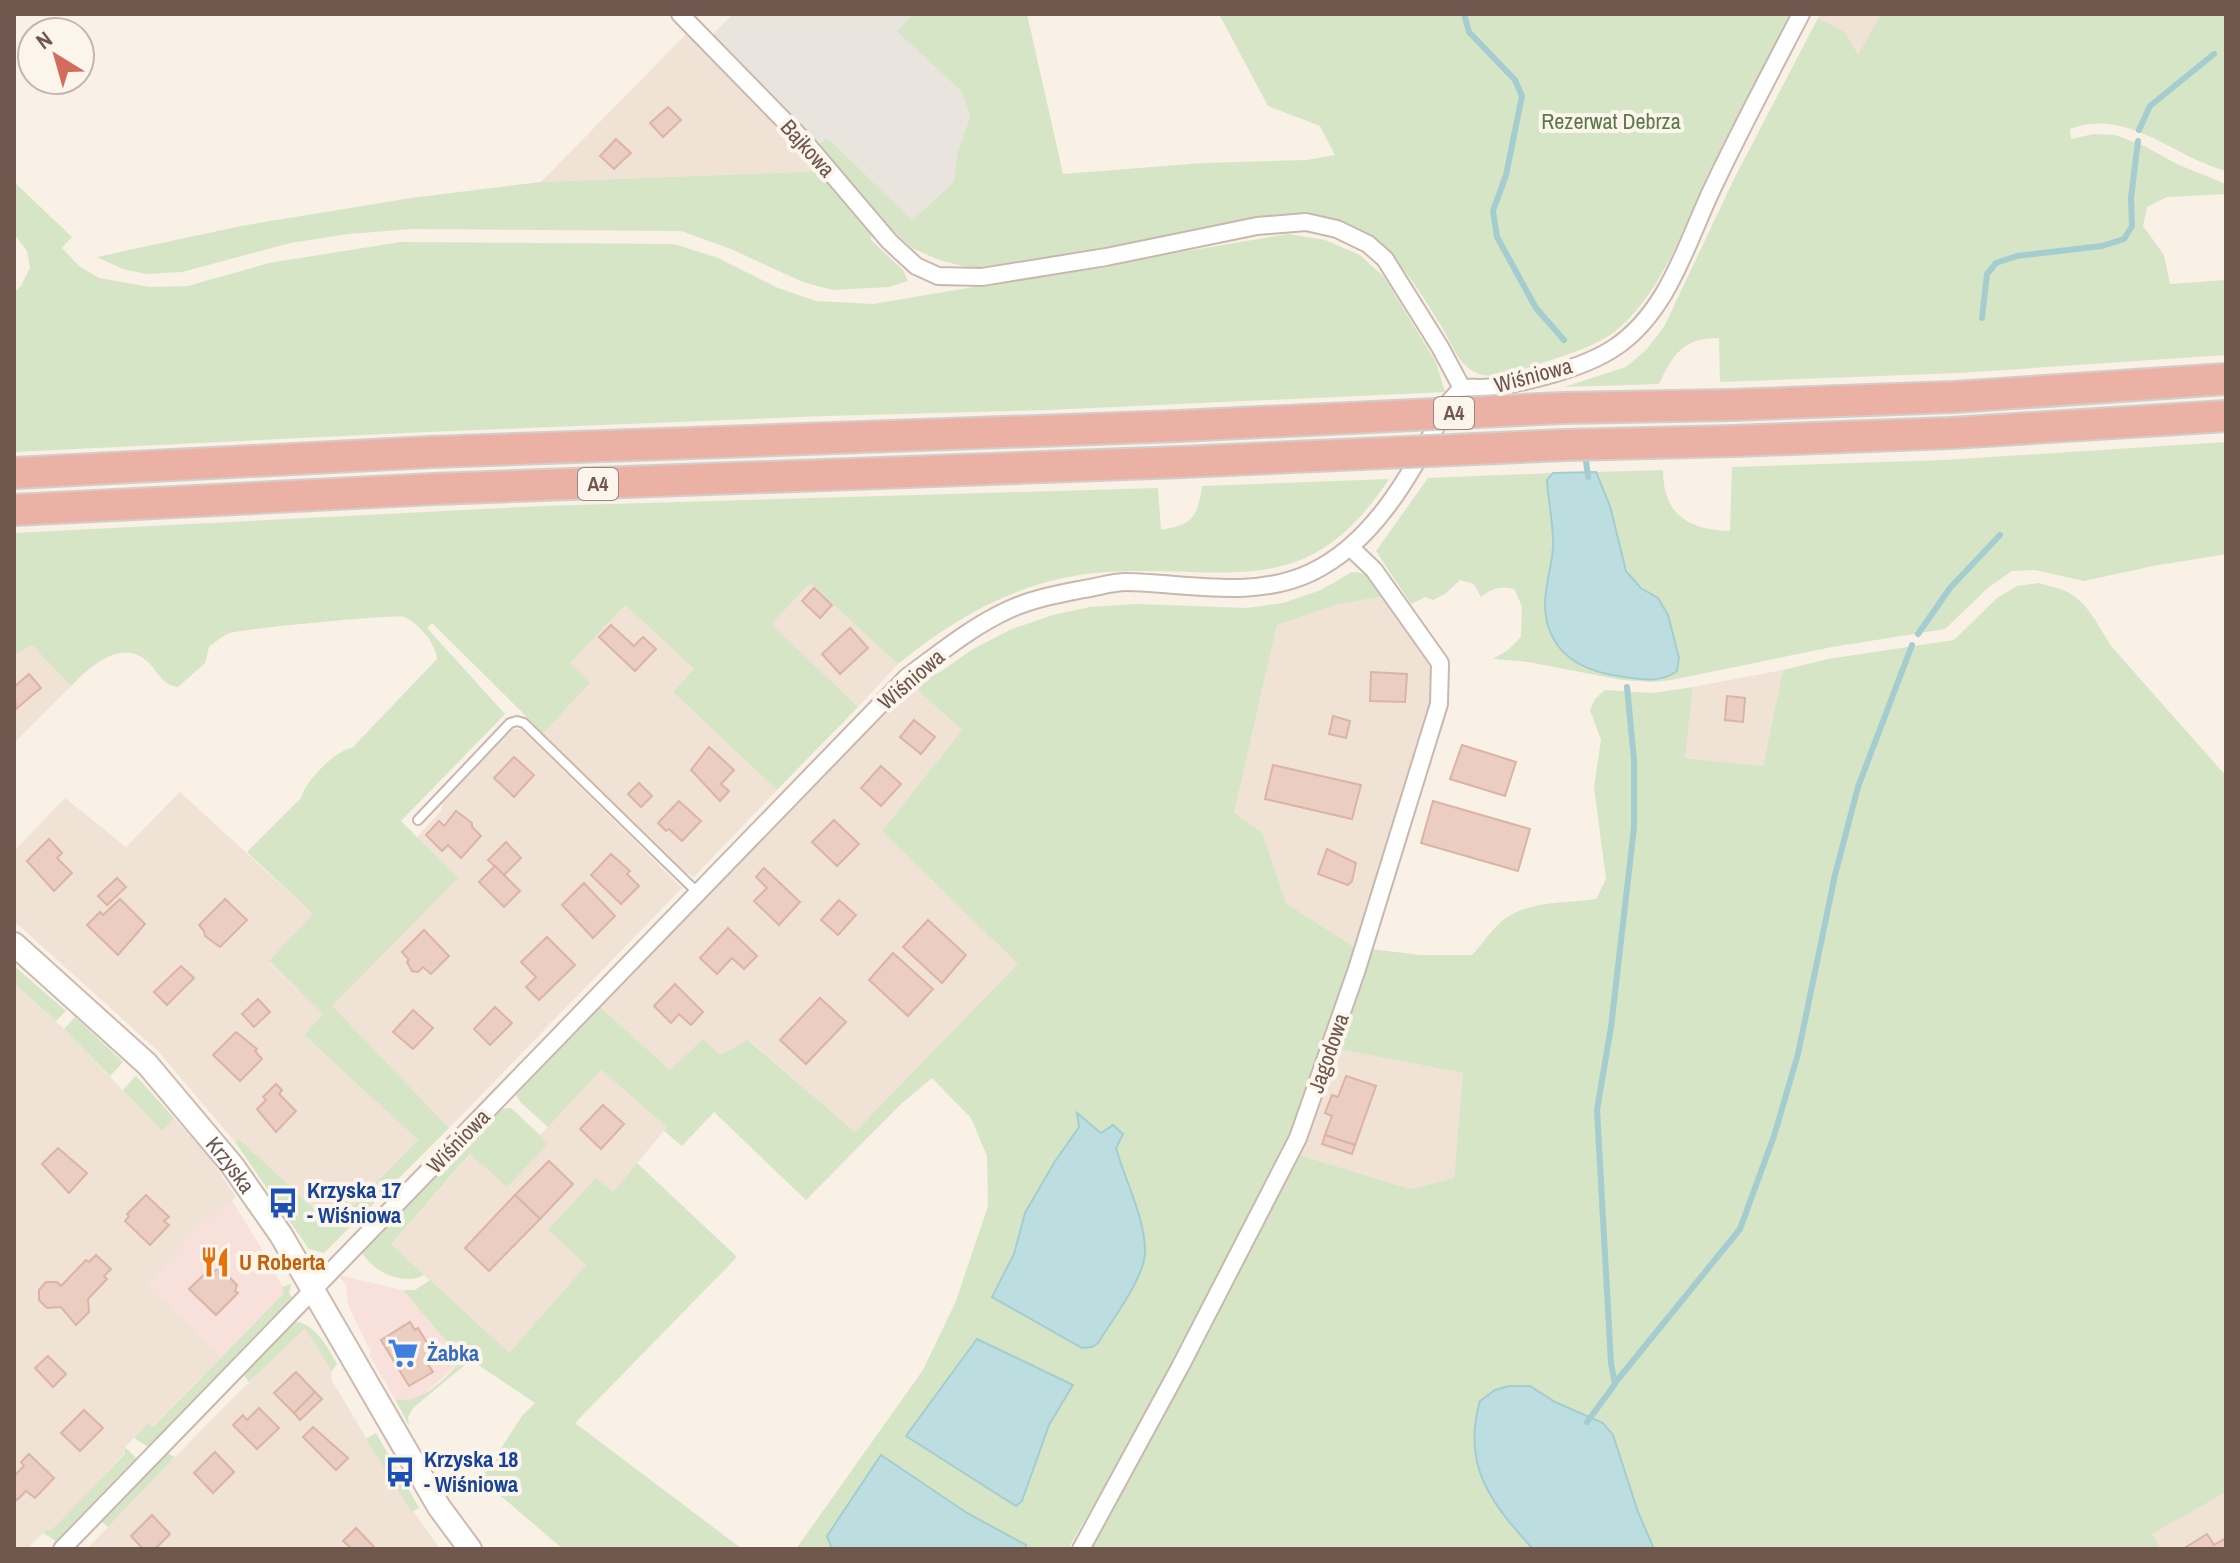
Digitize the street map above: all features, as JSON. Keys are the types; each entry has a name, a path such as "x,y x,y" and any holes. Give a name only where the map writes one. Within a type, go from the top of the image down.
{"highway":[{"name":"A4","path":"14,473 416,453 1178,426 1579,408 1938,398 2226,379"},
{"name":"A4","path":"14,510 403,491 1549,445 1951,433 2226,416"}],"street":[{"name":"Bajkowa","path":"680,14 804,141 889,241 916,266 938,276 997,274 1106,257 1257,226 1306,222 1337,229 1368,244 1385,259 1462,388"},
{"name":"Wiśniowa","path":"62,1549 907,677 962,636 1010,609 1059,594 1122,582 1232,589 1272,584 1313,572 1350,547 1383,513 1450,401 1462,388 1481,389 1508,384 1585,362 1612,349 1647,319 1666,290 1715,182 1801,14"},
{"name":"Jagodowa","path":"1081,1549 1180,1367 1298,1138 1357,969 1439,704 1440,663 1374,570 1350,547"},
{"name":"Krzyska","path":"14,944 112,1031 179,1100 245,1182 313,1291 439,1507 470,1549"}],"lane":[{"path":"418,820 510,723 517,721 524,723 699,894"}],"shaded area":[{"path":"733,14 913,14 898,31 962,92 970,117 957,155 954,182 912,220 833,143 817,146 711,36"},
{"path":"1820,14 1881,14 1858,56 1845,32 1818,18"},
{"path":"687,33 823,171 541,182"},
{"path":"810,583 898,664 858,707 770,624"},
{"path":"1384,596 1429,665 1433,690 1357,949 1286,903 1234,813 1277,625 1335,605"},
{"path":"625,605 694,669 673,692 777,790 694,877 684,871 543,733 589,683 569,663"},
{"path":"32,645 71,686 14,743 14,655"},
{"path":"1783,670 1763,766 1685,758 1693,687"},
{"path":"912,685 962,730 882,831 1019,964 855,1132 749,1040 720,1055 702,1040 670,1070 600,1007"},
{"path":"513,729 521,729 682,888 449,1128 331,1006 457,878 417,837 441,811 444,798"},
{"path":"180,792 313,914 269,962 323,1014 304,1035 418,1140 333,1228 239,1139 235,1142 158,1051 14,921 14,851 65,798 126,847"},
{"path":"14,983 64,1029 161,1130 174,1118 209,1157 236,1197 202,1225 148,1285 221,1357 152,1427 148,1423 125,1447 125,1453 52,1531 46,1530 27,1549 14,1549"},
{"path":"1338,1049 1463,1073 1454,1178 1410,1189 1299,1155"},
{"path":"601,1070 667,1127 613,1192 548,1230 586,1265 508,1354 391,1244 471,1154 507,1187 546,1145 540,1135"},
{"path":"232,1200 285,1292 221,1357 148,1285 202,1225"},
{"path":"338,1275 403,1290 462,1360 422,1396 406,1402 395,1399 369,1355 371,1352 348,1305 346,1285"},
{"path":"305,1327 332,1371 331,1379 389,1476 440,1549 87,1549 210,1421"},
{"path":"2226,1492 2226,1549 2161,1549 2151,1534"}],"green space":[{"name":"Rezerwat Debrza","path":"913,14 1027,14 1063,174 1204,163 1307,160 1335,155 1320,126 1268,106 1219,14 1791,14 1707,176 1660,277 1634,313 1611,334 1589,346 1504,375 1486,376 1470,370 1463,363 1418,289 1381,245 1350,224 1332,218 1296,214 974,269 939,260 912,248 884,222 817,146 826,139 833,143 912,220 954,182 957,155 970,117 962,92 897,31"},
{"path":"1881,14 2226,14 2226,171 2131,129 2111,124 2091,124 2070,129 2071,139 2094,134 2115,135 2226,184 2226,194 2167,197 2147,207 2143,226 2164,255 2170,284 2226,280 2226,355 1959,373 1720,382 1719,338 1697,341 1681,349 1659,384 1564,387 1626,367 1646,350 1664,327 1734,179 1818,18 1845,32 1858,55"},
{"path":"823,171 871,231 871,240 903,270 908,281 889,287 833,290 803,282 731,249 681,231 412,229 348,234 290,243 182,272 146,274 123,269 97,257 241,226 411,198 541,182"},
{"path":"14,182 72,237 62,248 79,266 99,278 150,287 188,286 269,263 401,242 674,244 718,258 778,288 816,301 873,304 1288,234 1325,240 1360,255 1384,277 1436,362 1445,392 1048,410 426,432 14,452 14,292 21,286 30,268 27,251 14,234"},
{"path":"2226,442 2226,554 2084,581 2035,570 2012,571 1989,587 1945,629 1832,647 1671,680 1622,680 1528,662 1493,659 1521,637 1522,607 1515,590 1497,588 1481,597 1474,584 1460,580 1433,600 1425,597 1411,604 1376,551 1428,478 1553,473 1547,480 1548,503 1554,525 1553,553 1658,598 1634,579 1627,569 1610,507 1596,472 1663,470 1668,498 1681,517 1702,527 1730,531 1732,467 1945,460"},
{"path":"1389,479 1357,520 1325,547 1292,563 1257,571 1140,571 1066,577 989,604 942,631 898,664 810,583 771,624 858,707 777,790 673,692 694,669 625,605 570,663 590,683 543,733 432,623 427,628 505,714 401,821 458,878 332,1006 449,1128 324,1253 309,1249 235,1142 239,1139 333,1227 418,1140 304,1035 323,1014 269,961 313,914 247,852 301,798 322,768 337,754 352,748 437,659 434,647 421,629 404,617 241,631 227,634 209,647 205,663 178,687 164,681 139,655 118,653 107,657 71,686 32,645 14,655 14,533 543,506 1158,488 1161,530 1192,518 1202,486"},
{"path":"1352,572 1358,572 1371,580 1384,596 1335,605 1277,625 1234,813 1262,833 1286,903 1357,949 1294,1128 1145,1416 1068,1549 1025,1549 1025,1545 967,1513 827,1536 832,1549 796,1549 923,1370 956,1301 988,1206 987,1156 971,1118 932,1078 902,1103 806,1200 714,1112 682,1146 664,1131 667,1127 601,1070 548,1127 516,1095 600,1007 670,1070 703,1039 720,1055 748,1040 855,1132 1018,964 882,831 962,730 912,685 1012,629 1053,615 1090,607 1137,604 1247,608 1283,603 1321,590","holes":["1077,1114 1114,1146 1145,1246 1137,1278 1098,1343 992,1297 1014,1254 1025,1213 1079,1127","977,1339 1072,1385 1049,1425 1023,1501 1016,1506 906,1436"]},
{"path":"2039,583 2066,591 2083,604 2112,647 2226,776 2226,1492 2152,1534 2161,1549 1654,1549 1638,1512 1613,1435 1603,1423 1555,1402 1530,1386 1509,1386 1495,1390 1480,1401 1474,1442 1515,1530 1533,1549 1087,1549 1299,1155 1410,1189 1454,1178 1463,1073 1338,1049 1371,949 1420,955 1472,955 1498,925 1523,909 1596,899 1606,879 1594,787 1601,740 1590,710 1595,699 1605,690 1653,693 1693,687 1685,758 1763,766 1783,670 1828,659 1954,640 1997,598 2017,586"},
{"path":"14,966 66,1011 56,1021 14,983"},
{"path":"75,1017 123,1062 110,1076 64,1029"},
{"path":"136,1076 174,1118 162,1131 123,1090"},
{"path":"511,1108 547,1145 507,1187 470,1154 391,1244 424,1275 398,1278 373,1266 362,1252 372,1240 502,1109"},
{"path":"637,1163 737,1257 575,1423 742,1549 563,1549 481,1479 522,1416 535,1403 471,1360 414,1407 408,1417 409,1426 395,1399 405,1400 423,1394 462,1360 403,1290 415,1290 430,1280 509,1353 586,1265 548,1230 596,1178 613,1192"},
{"path":"291,1284 289,1293 292,1297 148,1447 134,1438 148,1423 153,1427 284,1293 282,1287"},
{"path":"299,1322 312,1329 326,1345 337,1364 332,1371 305,1328 249,1382 242,1373 292,1323"},
{"path":"376,1433 419,1508 412,1512 366,1439"},
{"path":"125,1447 136,1458 56,1541 43,1533 52,1530 125,1454"},
{"path":"165,1452 175,1457 108,1527 100,1520"}],"water":[{"path":"1596,472 1610,506 1626,571 1641,588 1658,598 1668,615 1679,658 1677,671 1664,678 1649,680 1590,669 1559,647 1547,623 1545,600 1553,538 1547,480 1553,473"},
{"path":"1077,1113 1101,1133 1113,1125 1123,1134 1116,1148 1138,1211 1145,1249 1135,1284 1120,1310 1098,1343 1082,1348 992,1297 1014,1254 1025,1213 1079,1127"},
{"path":"977,1339 1073,1385 1049,1425 1022,1501 1016,1506 906,1436"},
{"path":"1530,1386 1555,1402 1603,1423 1613,1435 1638,1512 1654,1549 1533,1549 1493,1500 1478,1465 1474,1445 1480,1401 1495,1390"},
{"path":"881,1455 967,1513 1026,1545 1025,1549 832,1549 827,1536"}],"building":[{"path":"668,107 681,120 663,137 650,123"},
{"path":"616,139 631,153 614,169 600,156"},
{"path":"814,588 832,605 820,618 802,601"},
{"path":"611,625 634,646 643,637 656,649 635,671 599,637"},
{"path":"850,628 868,648 840,674 822,654"},
{"path":"1371,672 1407,674 1405,702 1370,701"},
{"path":"29,674 41,688 16,709 14,687"},
{"path":"1727,696 1745,698 1743,722 1725,720"},
{"path":"1333,716 1350,721 1346,738 1329,734"},
{"path":"914,720 935,737 921,754 900,737"},
{"path":"1462,745 1516,762 1505,796 1450,779"},
{"path":"709,747 734,770 721,784 729,791 720,801 691,770"},
{"path":"514,757 534,775 514,797 494,778"},
{"path":"1273,765 1361,785 1352,819 1265,799"},
{"path":"881,766 901,784 881,806 861,788"},
{"path":"639,783 652,796 641,807 628,794"},
{"path":"679,801 701,821 682,841 658,823"},
{"path":"1433,801 1530,829 1518,871 1421,843"},
{"path":"456,811 472,823 481,836 461,858 448,845 442,851 426,835 439,821 444,826"},
{"path":"834,820 859,844 837,866 812,842"},
{"path":"49,839 62,853 57,858 72,873 54,891 27,861"},
{"path":"506,842 521,858 504,875 488,860"},
{"path":"1327,849 1356,863 1348,885 1318,874"},
{"path":"611,854 630,871 627,874 639,886 621,904 591,875"},
{"path":"495,866 520,891 504,907 479,882"},
{"path":"764,868 800,902 779,925 754,901 767,888 756,877"},
{"path":"117,878 126,887 107,905 98,896"},
{"path":"584,883 615,916 593,938 562,905"},
{"path":"120,899 145,924 118,955 87,925"},
{"path":"225,899 247,920 220,947 205,936 199,925"},
{"path":"839,900 856,915 838,935 821,920"},
{"path":"928,920 966,955 942,983 903,947"},
{"path":"728,928 757,956 744,969 732,958 717,974 700,958"},
{"path":"424,930 449,956 431,974 423,967 418,972 412,971 407,962 409,960 402,952"},
{"path":"547,937 575,965 539,1000 526,987 536,977 521,962"},
{"path":"893,953 933,989 908,1016 869,980"},
{"path":"181,966 194,978 167,1005 154,992"},
{"path":"675,984 703,1012 691,1025 679,1014 671,1023 654,1006"},
{"path":"820,998 846,1022 806,1064 780,1040"},
{"path":"258,999 270,1012 254,1027 242,1014"},
{"path":"495,1007 512,1023 490,1045 474,1029"},
{"path":"413,1010 433,1028 413,1049 393,1032"},
{"path":"236,1032 257,1049 255,1051 262,1059 240,1081 213,1055"},
{"path":"1346,1076 1376,1086 1355,1145 1325,1135 1332,1116 1325,1113 1332,1095 1338,1097"},
{"path":"276,1084 282,1090 279,1094 296,1111 276,1132 257,1109 266,1100 263,1097"},
{"path":"603,1105 624,1124 601,1149 580,1129"},
{"path":"1325,1135 1355,1145 1352,1154 1322,1144"},
{"path":"58,1148 87,1173 69,1193 42,1164"},
{"path":"549,1161 573,1184 540,1219 515,1195"},
{"path":"146,1195 169,1217 164,1221 169,1225 150,1245 125,1221 129,1216 127,1214"},
{"path":"515,1195 540,1219 489,1271 465,1248"},
{"path":"96,1255 111,1269 104,1276 107,1279 88,1299 89,1312 76,1325 61,1307 47,1308 39,1300 39,1290 46,1282 57,1282 61,1286 86,1260 89,1262"},
{"path":"219,1267 237,1285 235,1291 238,1293 216,1315 189,1289 211,1268 215,1271"},
{"path":"410,1322 415,1330 418,1328 435,1356 426,1361 433,1372 409,1386 381,1340"},
{"path":"48,1356 66,1374 53,1387 35,1368"},
{"path":"296,1372 315,1392 294,1413 274,1393"},
{"path":"315,1392 322,1399 300,1420 294,1413"},
{"path":"259,1408 279,1428 257,1449 233,1425 243,1415 247,1420"},
{"path":"84,1410 103,1428 80,1451 61,1433"},
{"path":"313,1427 348,1458 336,1470 303,1437"},
{"path":"215,1452 234,1472 213,1493 194,1473"},
{"path":"29,1454 54,1478 35,1498 26,1491 17,1500 14,1497 14,1476 24,1466 21,1462"},
{"path":"152,1515 170,1534 155,1549 143,1549 131,1536"},
{"path":"356,1528 376,1549 352,1549 343,1541"},
{"path":"2207,1534 2214,1545 2226,1538 2226,1549 2183,1549"}],"waterway":[{"path":"1464,14 1469,32 1515,80 1522,96 1506,175 1493,211 1497,237 1536,308 1564,340"},
{"path":"2139,130 2150,106 2214,54"},
{"path":"1982,318 1987,274 1996,263 2017,256 2102,246 2124,239 2132,226 2131,198 2138,141"},
{"path":"1585,453 1588,477"},
{"path":"1918,634 1950,588 2000,535"},
{"path":"1615,1383 1740,1229 1774,1136 1798,1054 1835,875 1858,787 1912,645"},
{"path":"1587,1422 1615,1384 1611,1363 1597,1110 1611,1027 1634,828 1634,760 1627,687"}],"place":[{"name":"Krzyska 17 - Wiśniowa","path":"283,1203"},
{"name":"U Roberta","path":"215,1262"},
{"name":"Żabka","path":"403,1353"},
{"name":"Krzyska 18 - Wiśniowa","path":"400,1472"}]}
